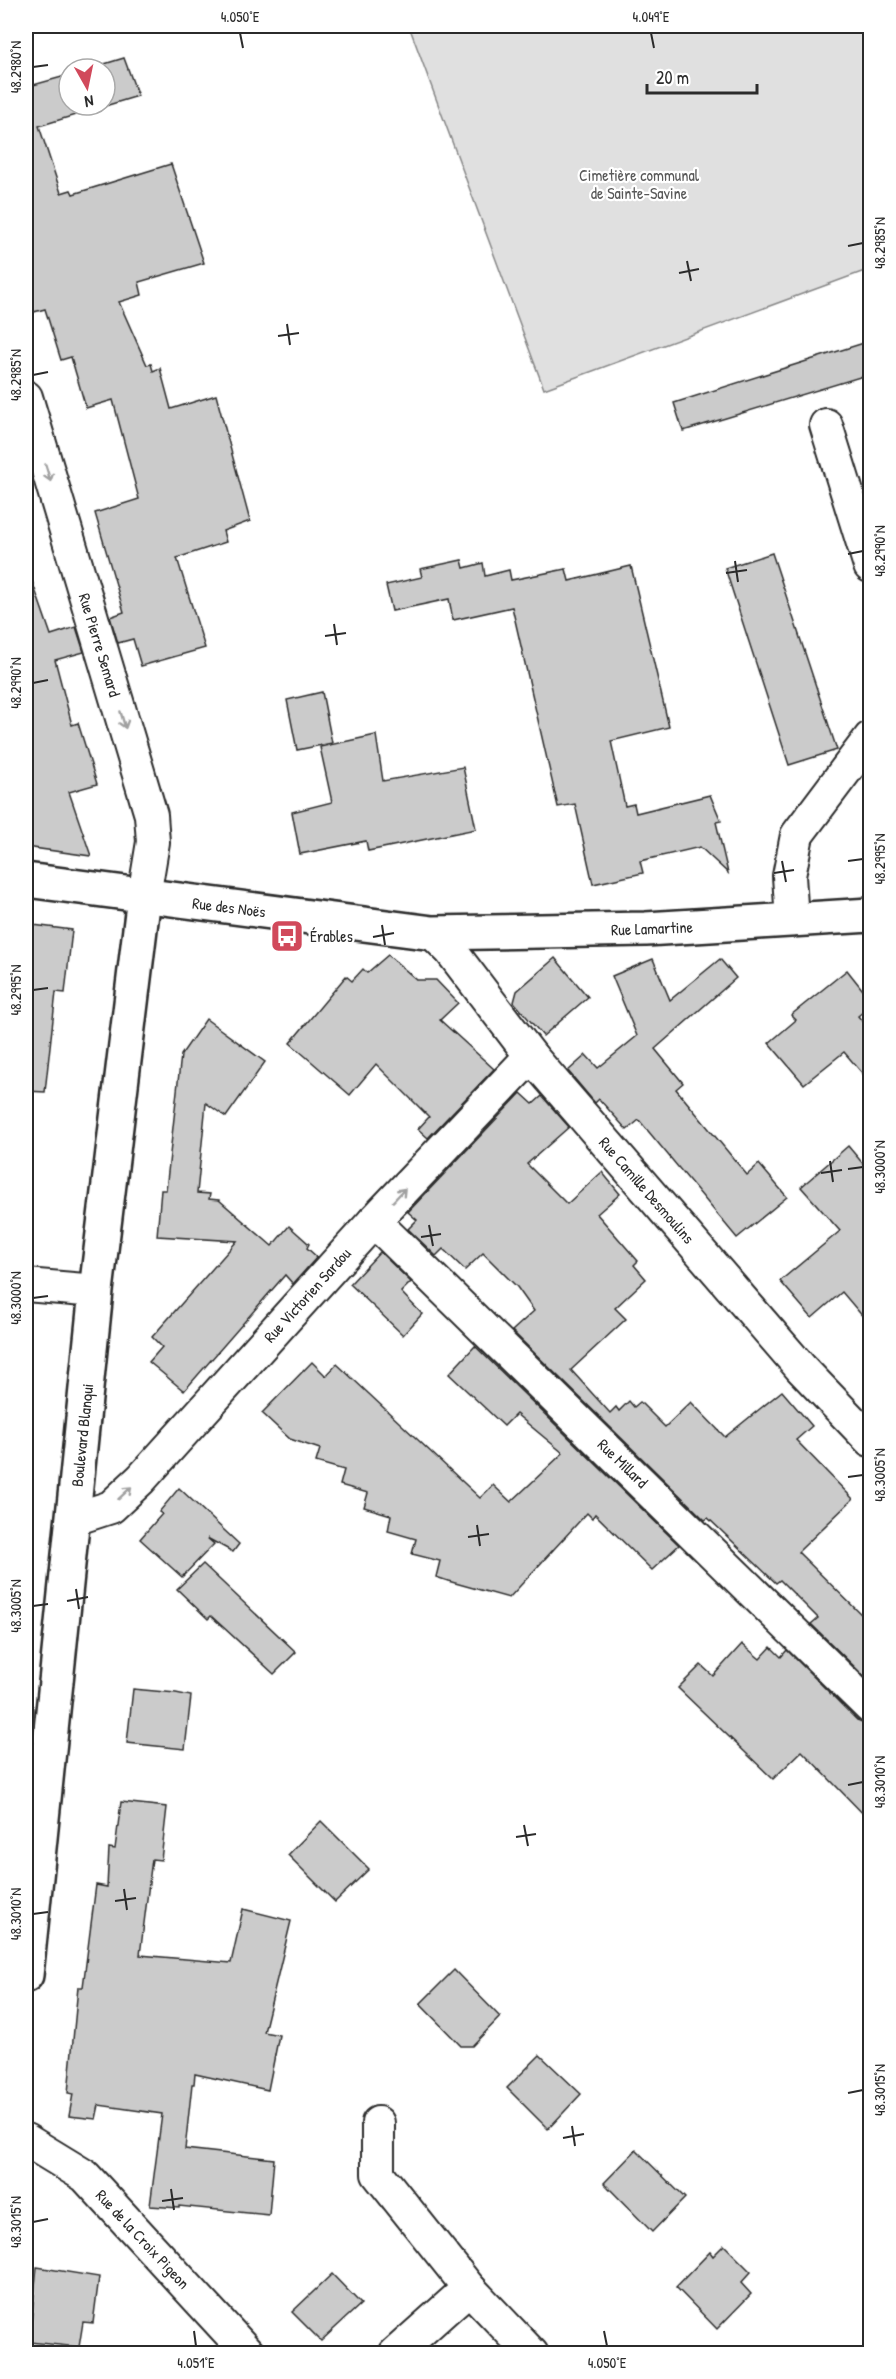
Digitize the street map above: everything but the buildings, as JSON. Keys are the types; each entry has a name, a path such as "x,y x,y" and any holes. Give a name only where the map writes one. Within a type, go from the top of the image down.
{"street":[{"name":"Rue Pierre Semard","path":"26,397 151,815 153,842 144,896"},
{"path":"826,425 870,566"},
{"path":"792,920 789,876 797,835 870,738"},
{"name":"Rue des Noës","path":"26,880 434,933"},
{"name":"Boulevard Blanqui","path":"26,1976 96,1291 144,896"},
{"name":"Rue Lamartine","path":"434,933 646,929 870,915"},
{"name":"Rue Camille Desmoulins","path":"434,933 451,951 531,1056 801,1368 870,1440"},
{"name":"Rue Victorien Sardou","path":"74,1519 111,1507 141,1479 374,1221 531,1056"},
{"name":"Rue Millard","path":"374,1221 870,1707"},
{"path":"26,1285 96,1291"},
{"path":"378,2123 378,2174 469,2288 532,2354"},
{"name":"Rue de la Croix Pigeon","path":"26,2140 85,2176 249,2354"},
{"path":"395,2354 469,2288"}],"green space":[{"name":"Cimetière communal de Sainte-Savine","path":"409,26 870,26 870,269 544,389"}],"place":[{"name":"Érables","path":"287,936"}]}
